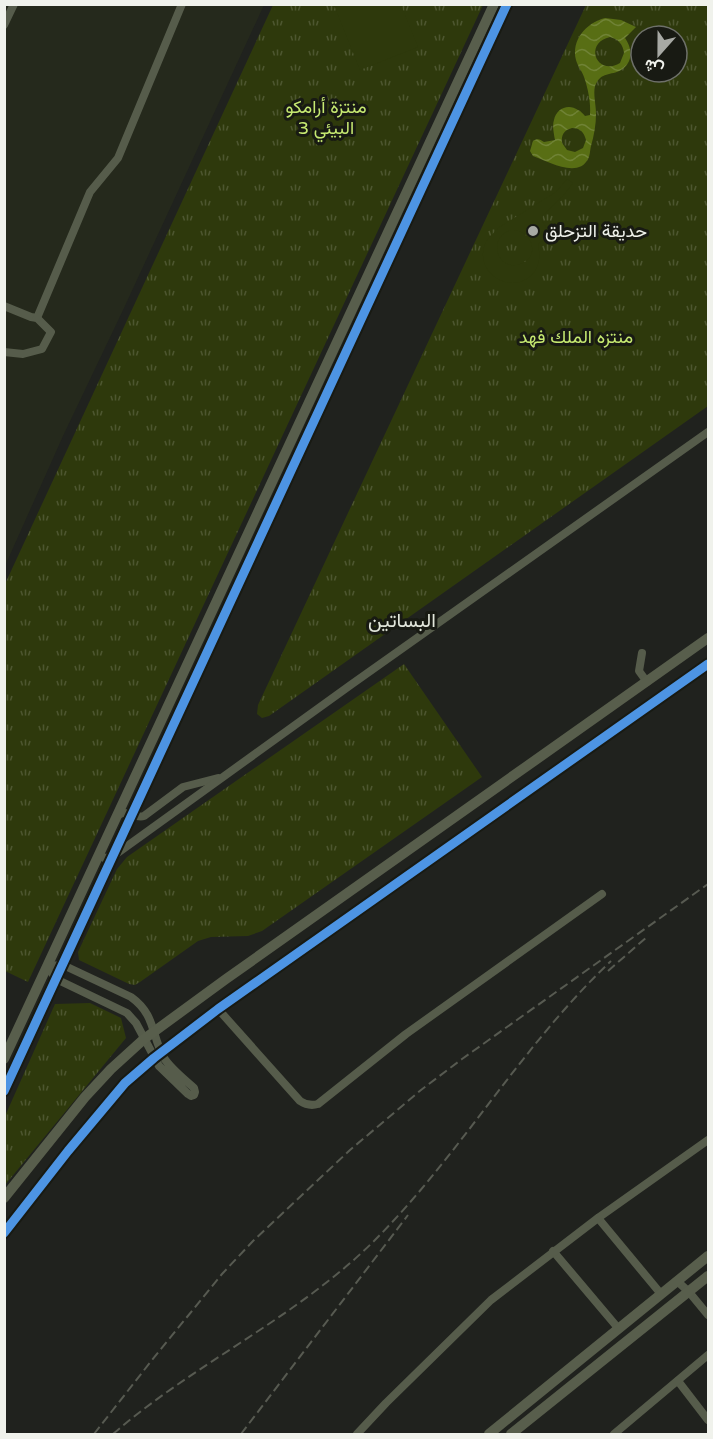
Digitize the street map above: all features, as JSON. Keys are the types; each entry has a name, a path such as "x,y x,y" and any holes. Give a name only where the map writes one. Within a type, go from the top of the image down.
{"street":[{"path":"4,25 14,4"},
{"path":"37,318 90,192 118,158 182,4"},
{"path":"4,1059 494,4"},
{"path":"4,1091 507,4"},
{"path":"442,115 453,120"},
{"path":"378,254 389,258"},
{"path":"4,306 37,318 51,332 42,349 23,354 4,351"},
{"path":"306,408 318,413"},
{"path":"100,852 104,858 112,857 708,432"},
{"path":"243,546 254,551"},
{"path":"4,1198 85,1097 111,1069 154,1031 708,639"},
{"path":"642,653 639,671 647,682"},
{"path":"4,1233 125,1083 158,1055 218,1009 708,664"},
{"path":"160,725 171,730"},
{"path":"116,817 123,812 139,817 144,816 183,787 223,777"},
{"path":"218,1009 300,1101 313,1106 406,1034 602,894"},
{"path":"47,966 56,978 127,1012 144,1039 158,1055 194,1088 194,1095 188,1094 159,1066 158,1055 154,1031 148,1015 138,1001 63,964 47,966"},
{"path":"357,1434 491,1300 553,1251 708,1140"},
{"path":"598,1218 661,1294"},
{"path":"553,1251 618,1328"},
{"path":"489,1434 708,1256"},
{"path":"511,1434 708,1276"},
{"path":"677,1281 708,1315"},
{"path":"614,1434 708,1355"},
{"path":"678,1381 708,1420"}],"shaded area":[{"path":"5,5 264,5 63,436 5,566"}],"green space":[{"name":"منتزة أرامكو البيئي 3","path":"273,5 483,5 28,982 5,971 5,584"},
{"path":"334,5 401,5 418,47 360,70"},
{"name":"منتزه الملك فهد","path":"586,5 708,5 708,406 269,716 262,718 257,714 258,705"},
{"name":"حديقة التزحلق","path":"567,179 573,183 543,215 542,221 551,235 538,244 539,258 535,271 527,279 517,283 497,279 485,264 483,253 487,240 498,228 556,192","holes":["511,230 525,234 532,244 531,256 527,261 512,265 501,259 497,246 503,234"]},
{"path":"404,664 482,777 262,931 248,936 211,937 198,941 135,985 79,960 78,952 117,869 127,857"},
{"path":"90,1003 121,1018 126,1038 5,1185 5,1116 55,1004"}],"water":[{"path":"605,18 621,20 630,24 629,34 625,38 629,46 629,61 621,70 603,76 597,81 594,92 596,122 588,159 577,168 562,167 533,156 530,151 534,140 544,142 555,140 553,127 555,116 563,108 574,108 585,116 590,115 588,91 575,53 578,39 592,24","holes":["610,37 620,42 624,53 620,63 605,66 596,58 597,46 602,40","572,128 581,131 586,140 583,148 575,152 567,150 562,143 564,133"]}],"railway":[{"path":"94,1434 222,1274 253,1241 350,1150 462,1059 708,884"},
{"path":"608,971 648,936"},
{"path":"113,1434 177,1385 312,1294 374,1241 435,1172 548,1028 611,961"},
{"path":"241,1434 408,1215"}],"cycle path":[{"path":"4,1091 507,4"},
{"path":"4,1233 125,1083 154,1058 218,1009 708,664"}],"place":[{"name":"حديقة التزحلق","path":"533,231"}],"district":[{"name":"البساتين","path":"402,620"}]}
